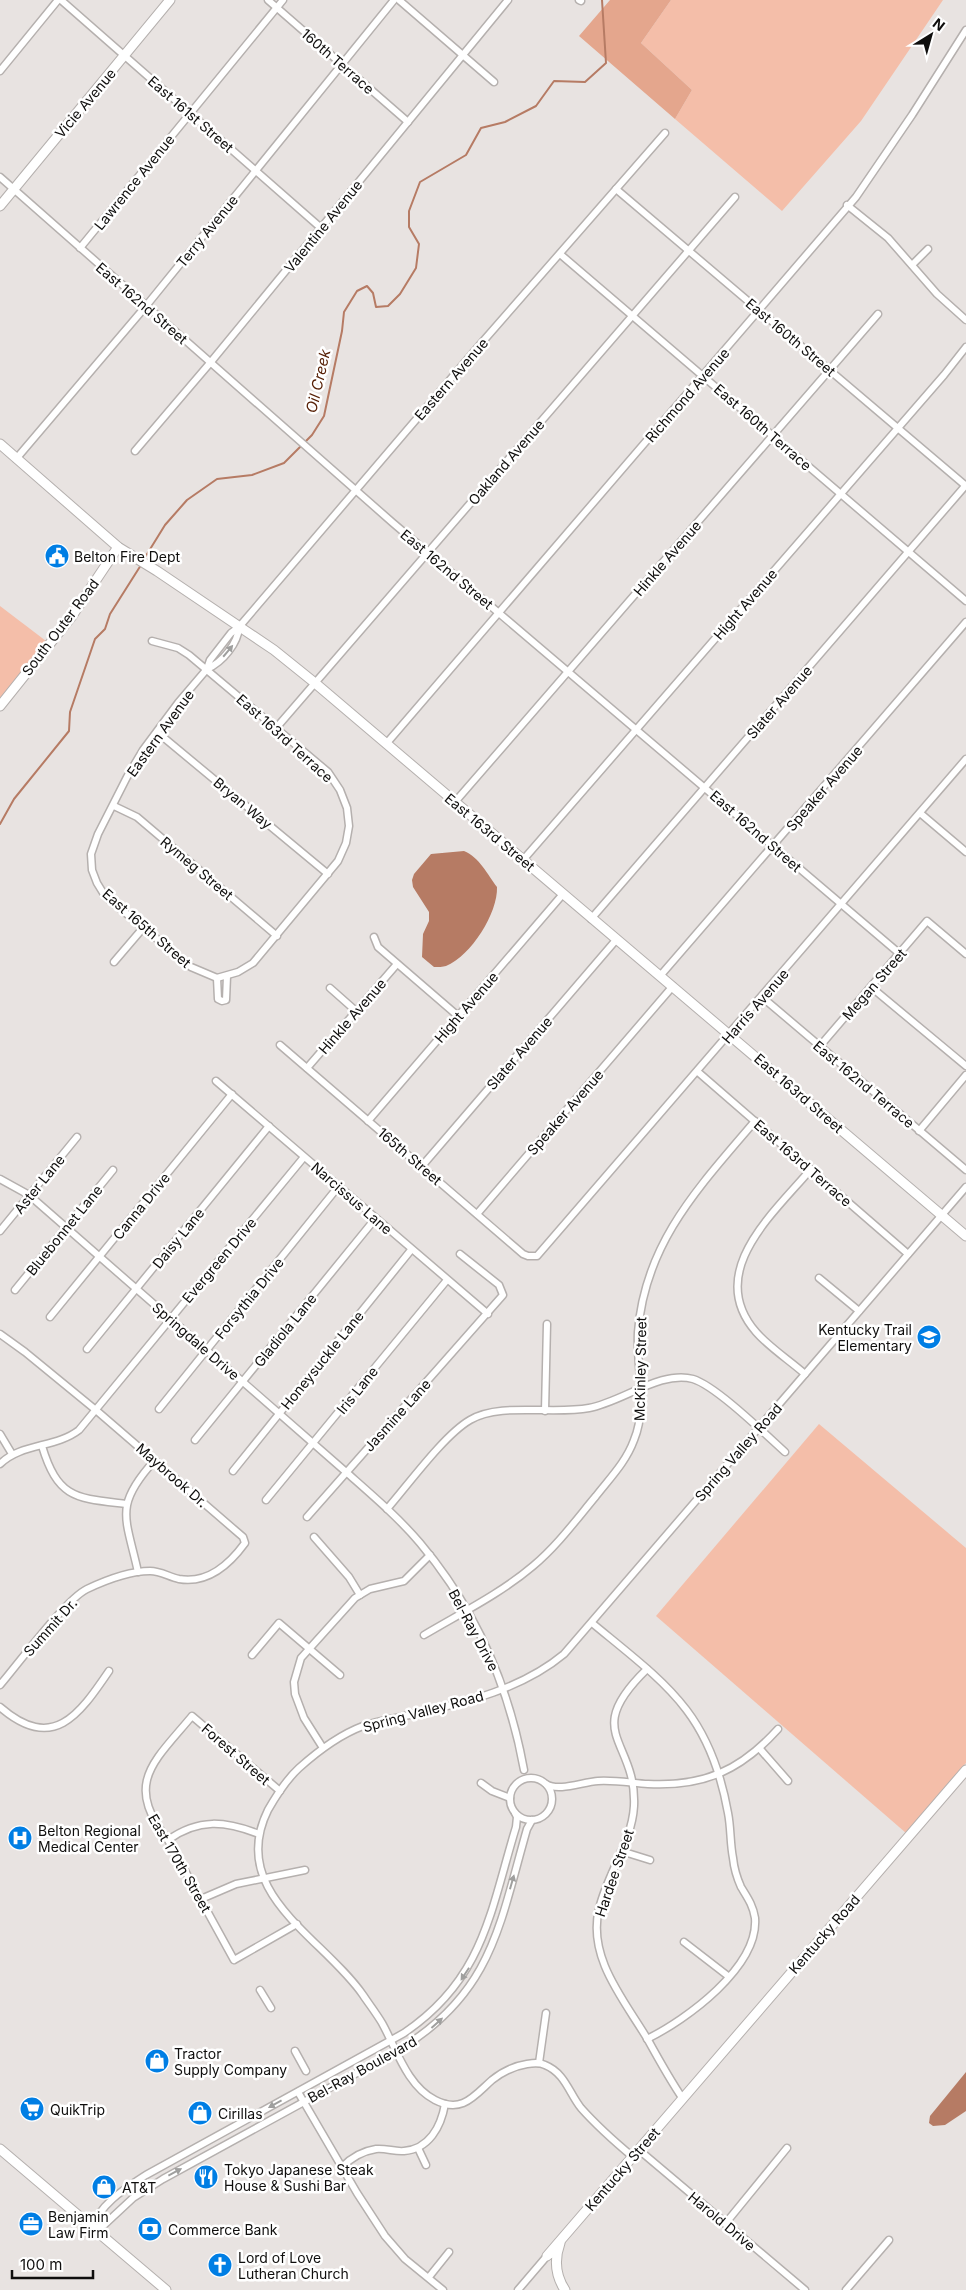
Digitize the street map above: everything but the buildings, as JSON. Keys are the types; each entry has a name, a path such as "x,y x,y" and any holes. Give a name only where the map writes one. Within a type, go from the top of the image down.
{"street":[{"name":"East 161st Street","path":"59,0 321,228"},
{"path":"0,71 59,0"},
{"name":"Vicie Avenue","path":"0,206 170,0"},
{"name":"160th Terrace","path":"268,0 408,122"},
{"name":"Lawrence Avenue","path":"80,248 283,0"},
{"name":"Terry Avenue","path":"16,459 146,306 394,0"},
{"path":"399,0 494,82"},
{"name":"Valentine Avenue","path":"135,451 210,363 508,0"},
{"name":"Richmond Avenue","path":"386,744 703,376 847,205 856,197 912,115 966,30"},
{"name":"Eastern Avenue","path":"91,854 127,777 157,732 208,669 216,665 238,638 239,627 355,490 665,133"},
{"name":"East 162nd Street","path":"0,177 355,490 900,954"},
{"name":"East 160th Street","path":"616,189 966,485"},
{"name":"Oakland Avenue","path":"277,727 735,196"},
{"path":"847,205 888,238 937,294 966,320"},
{"path":"912,265 928,250"},
{"name":"East 160th Terrace","path":"560,254 966,601"},
{"name":"Hinkle Avenue","path":"455,802 878,314"},
{"name":"Hight Avenue","path":"523,860 966,347"},
{"name":"East 163rd Street","path":"0,444 118,547 239,627 315,683 966,1236"},
{"name":"Slater Avenue","path":"591,919 966,485"},
{"name":"South Outer Road","path":"0,706 72,616 118,547"},
{"name":"Speaker Avenue","path":"660,976 966,622"},
{"name":"East 163rd Terrace","path":"152,641 178,648 208,669 328,772 340,790 347,808 349,826 346,843 338,861 328,874"},
{"name":"Bryan Way","path":"157,732 328,874"},
{"name":"Harris Avenue","path":"542,1252 966,759"},
{"name":"Rymeg Street","path":"114,806 137,817 277,936"},
{"path":"920,813 966,852"},
{"name":"East 165th Street","path":"91,854 92,870 105,896 191,967 217,978"},
{"path":"227,976 228,995 226,1000 222,1001 218,999 217,978 227,976 254,963 328,874"},
{"name":"Hight Avenue","path":"368,1120 563,894"},
{"name":"Megan Street","path":"820,1046 927,921 966,954"},
{"path":"114,962 143,928"},
{"path":"374,937 378,947 458,1016"},
{"name":"Slater Avenue","path":"422,1166 616,940"},
{"name":"Hinkle Avenue","path":"307,1068 397,964"},
{"name":"Speaker Avenue","path":"477,1214 673,986"},
{"path":"871,987 966,1066"},
{"path":"330,988 356,1011"},
{"name":"East 162nd Terrace","path":"762,997 966,1170"},
{"name":"165th Street","path":"280,1045 523,1254 533,1256 542,1252"},
{"name":"East 163rd Terrace","path":"698,1072 908,1254"},
{"path":"919,1130 966,1075"},
{"name":"Narcissus Lane","path":"216,1081 488,1314"},
{"name":"Canna Drive","path":"50,1317 232,1094"},
{"name":"McKinley Street","path":"424,1635 510,1584 545,1555 626,1458 638,1427 640,1390 637,1358 638,1329 645,1290 656,1256 682,1209 755,1121"},
{"name":"Daisy Lane","path":"86,1349 269,1126"},
{"name":"Aster Lane","path":"0,1231 77,1137"},
{"name":"Evergreen Drive","path":"12,1454 72,1436 97,1411 170,1319 304,1157"},
{"path":"805,1374 757,1333 750,1324 742,1306 738,1277 743,1256 753,1238 810,1169"},
{"name":"Bluebonnet Lane","path":"15,1290 114,1170"},
{"name":"Springdale Drive","path":"0,1179 30,1195 387,1509"},
{"name":"Forsythia Drive","path":"159,1409 338,1186"},
{"name":"Spring Valley Road","path":"445,2104 428,2096 415,2084 380,2019 353,1982 281,1909 263,1878 258,1860 259,1834 264,1819 280,1791 297,1769 323,1748 364,1726 444,1707 504,1689 532,1677 555,1662 573,1646 966,1187"},
{"name":"Gladiola Lane","path":"195,1440 375,1219"},
{"name":"Honeysuckle Lane","path":"233,1470 411,1250"},
{"name":"Jasmine Lane","path":"307,1517 503,1295 503,1291 460,1254"},
{"path":"819,1278 859,1311"},
{"name":"Iris Lane","path":"266,1500 447,1280"},
{"path":"545,1412 547,1324"},
{"name":"Maybrook Dr.","path":"0,1334 97,1411 244,1537 245,1542 223,1568 212,1575 196,1580 178,1578 162,1572 138,1572"},
{"path":"387,1509 454,1432 467,1421 480,1415 500,1410 545,1412 602,1406 671,1378 694,1380 707,1386 786,1452"},
{"path":"0,1434 12,1454 0,1464"},
{"path":"42,1446 53,1476 69,1492 81,1497 126,1504"},
{"path":"138,1572 129,1534 126,1504 135,1484 155,1460"},
{"name":"Bel-Ray Drive","path":"387,1509 430,1554 467,1610 491,1657 504,1689 516,1730 524,1770"},
{"path":"314,1537 349,1578 360,1595"},
{"path":"323,1748 304,1718 295,1694 297,1671 302,1658 347,1606 360,1595 370,1589 404,1581 430,1554"},
{"name":"Summit Dr.","path":"0,1685 70,1602 85,1590 138,1572"},
{"path":"252,1655 279,1623 340,1675"},
{"path":"592,1623 675,1694 693,1717 710,1746 728,1813 734,1867 742,1889 751,1903 755,1918 753,1934 746,1954 728,1976 692,2012 647,2040"},
{"name":"Hardee Street","path":"647,1669 623,1698 614,1718 614,1732 632,1783 633,1816 599,1909 598,1943 600,1953 619,1994 683,2099"},
{"path":"0,1707 24,1725 45,1728 55,1726 77,1714 108,1671"},
{"name":"Forest Street","path":"192,1716 280,1791"},
{"name":"East 170th Street","path":"192,1716 155,1761 145,1784 144,1791 151,1813 168,1840 234,1960 297,1924"},
{"path":"481,1783 492,1791 510,1798 513,1787 519,1781 524,1770 533,1778 559,1788 587,1781 663,1784 687,1782 718,1774 740,1764 760,1749 778,1729"},
{"path":"760,1749 788,1780"},
{"name":"Kentucky Road","path":"683,2099 966,1770"},
{"path":"519,1781 533,1778"},
{"path":"546,1784 551,1802"},
{"name":"Bel-Ray Boulevard","path":"92,2229 104,2225 141,2192 397,2051 429,2030 446,2015 472,1984 486,1959 498,1929 529,1824 532,1820 543,1816 559,1788"},
{"name":"Bel-Ray Boulevard","path":"92,2229 95,2218 104,2208 135,2182 391,2040 419,2023 440,2005 460,1981 476,1953 488,1921 518,1817 510,1798"},
{"path":"515,1813 523,1818 532,1820"},
{"path":"168,1840 187,1828 206,1823 238,1827 259,1834"},
{"path":"621,1851 650,1860"},
{"path":"201,1899 236,1884 305,1870"},
{"path":"684,1942 728,1976"},
{"path":"476,1953 486,1959"},
{"path":"260,1990 271,2008"},
{"path":"539,2062 546,2013"},
{"path":"295,2051 306,2071"},
{"path":"342,2167 352,2158 368,2151 386,2149 402,2151 418,2148 430,2139 436,2131 445,2104 466,2102 479,2094 502,2073 522,2065 539,2062 558,2072 581,2107 600,2129 636,2154"},
{"path":"298,2092 385,2236 405,2259 443,2290"},
{"name":"Kentucky Street","path":"544,2259 683,2099"},
{"path":"207,2142 213,2152"},
{"path":"418,2148 426,2165"},
{"path":"725,2224 787,2148"},
{"path":"0,2149 166,2290"},
{"name":"Harold Drive","path":"636,2154 805,2290"},
{"path":"135,2182 141,2192"},
{"path":"561,2240 557,2258 558,2275 565,2290"},
{"path":"846,2290 889,2240"},
{"path":"429,2277 449,2252"},
{"path":"518,2290 544,2259 557,2258"}],"shaded area":[{"path":"610,0 671,0 641,43 692,90 675,119 579,36"},
{"path":"671,0 943,0 861,121 782,211 675,119 692,90 641,43"},
{"path":"0,606 46,641 0,699"},
{"path":"464,851 479,862 497,887 493,909 481,932 465,953 446,966 434,967 422,957 423,934 429,921 429,912 413,887 412,880 414,874 431,854"},
{"path":"819,1424 966,1548 966,1763 906,1833 656,1616"},
{"path":"966,2072 966,2111 945,2125 933,2126 929,2123 930,2116"}],"waterway":[{"name":"Oil Creek","path":"144,559 165,525 187,500 217,479 252,475 284,463 312,435 324,416 342,331 344,312 357,291 367,286 373,293 376,307 388,306 400,294 416,268 419,244 409,227 409,211 420,182 466,155 481,128 505,122 536,106 554,81 585,82 606,63 602,0"},
{"name":"Oil Creek","path":"0,824 14,799 69,731 70,712 95,639 105,629 110,614 141,565"}],"place":[{"name":"Belton Fire Dept","path":"57,556"},
{"name":"Kentucky Trail Elementary","path":"929,1337"},
{"name":"Belton Regional Medical Center","path":"20,1838"},
{"name":"Tractor Supply Company","path":"157,2061"},
{"name":"QuikTrip","path":"32,2109"},
{"name":"Cirillas","path":"200,2113"},
{"name":"Tokyo Japanese Steak House & Sushi Bar","path":"206,2177"},
{"name":"AT&T","path":"104,2187"},
{"name":"Benjamin Law Firm","path":"31,2224"},
{"name":"Commerce Bank","path":"150,2229"},
{"name":"Lord of Love Lutheran Church","path":"220,2265"}]}
